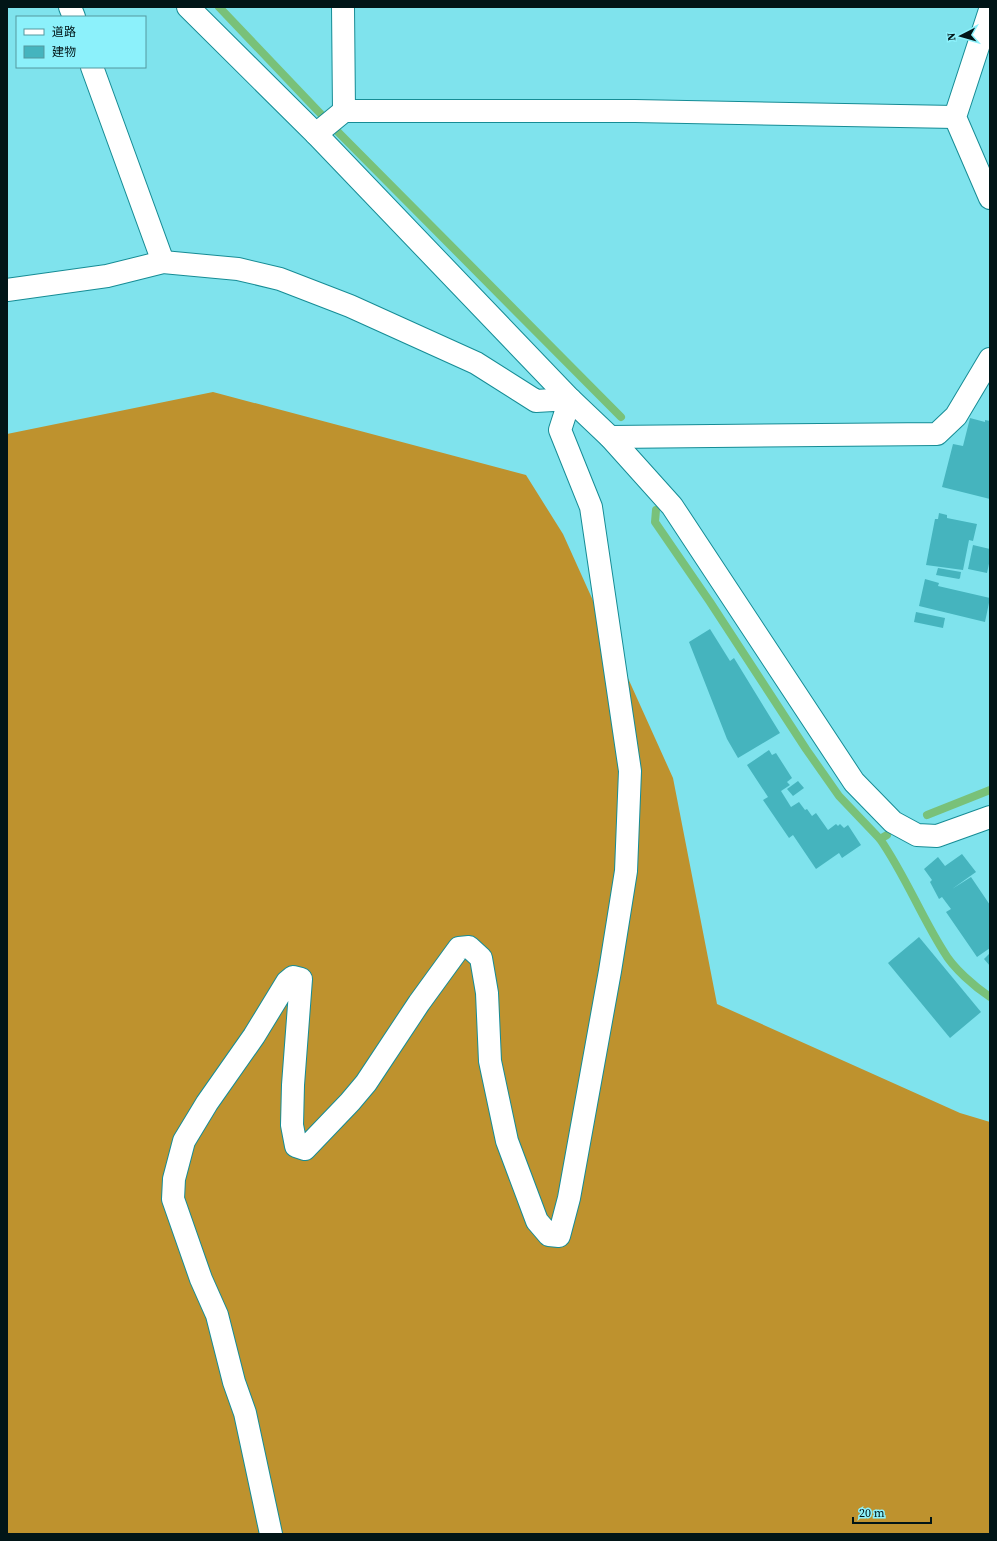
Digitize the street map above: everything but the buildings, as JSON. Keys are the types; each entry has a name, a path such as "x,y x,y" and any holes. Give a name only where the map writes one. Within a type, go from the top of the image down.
{"street":[{"path":"188,7 330,123 570,399 610,437 672,506 854,782 894,822 917,835 937,836 990,817"},
{"path":"330,123 343,7"},
{"path":"990,10 955,117 990,198"},
{"path":"92,68 163,262"},
{"path":"330,123 635,111 955,117"},
{"path":"7,290 107,276 163,262 238,269 280,279 350,306 476,363 536,401 570,399"},
{"path":"610,437 937,434 956,416 990,359"},
{"path":"270,1534 245,1413 234,1382 217,1316 201,1279 173,1199 174,1179 184,1141 207,1102 254,1036 287,982 294,977 301,979 293,1085 292,1125 296,1146 305,1149 366,1083 419,1003 459,948 470,947 481,958 487,993 490,1061 507,1141 537,1221 549,1235 560,1236 571,1190 625,879 630,771 591,507 560,430 570,399"}],"shaded area":[{"path":"213,392 526,475 563,534 673,778 717,1004 960,1113 990,1122 990,1534 7,1534 7,434"}],"waterway":[{"path":"219,7 337,131 621,417"},
{"path":"656,510 655,522 839,796 880,839 887,835"},
{"path":"927,815 990,790"},
{"path":"880,839 948,958 965,977 990,997"}]}
